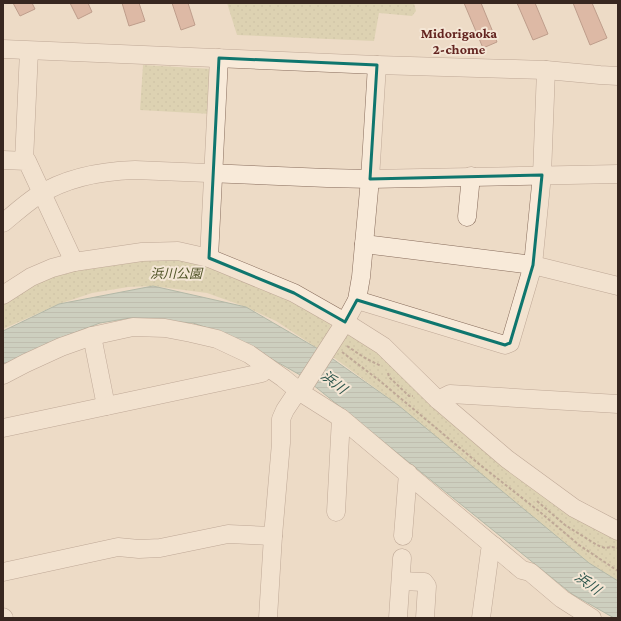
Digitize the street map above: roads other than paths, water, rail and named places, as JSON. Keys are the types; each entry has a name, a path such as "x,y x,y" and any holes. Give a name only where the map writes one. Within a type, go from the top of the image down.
{"street":[{"path":"3,49 377,65 546,70 618,76"},
{"path":"24,161 29,51"},
{"path":"210,258 219,58"},
{"path":"268,618 281,419 285,410 293,398 300,392 358,300 370,179 377,65"},
{"path":"358,300 505,345 510,343 533,265 542,175 546,70"},
{"path":"600,75 618,81"},
{"path":"3,160 27,161 74,262"},
{"path":"3,223 42,194 70,180 93,174 114,171 136,170 370,179 618,174"},
{"path":"467,217 471,176"},
{"path":"364,244 533,265 618,286"},
{"path":"3,295 31,277 52,268 74,262 142,252 178,251 210,258 294,293 383,346 438,400 507,459 618,542"},
{"path":"3,375 61,347 92,336 133,327 165,328 217,339 249,354 300,392 341,418 522,570 530,572 562,599 592,618"},
{"path":"92,336 106,406"},
{"path":"3,428 262,373 267,367"},
{"path":"438,400 450,394 618,404"},
{"path":"336,512 341,418"},
{"path":"403,536 408,473"},
{"path":"3,572 118,547 139,549 160,548 228,534 273,536"},
{"path":"481,618 490,551 494,546"},
{"path":"398,618 402,558"},
{"path":"401,581 424,582 427,586 425,618"}],"water":[{"name":"浜川","path":"153,286 246,307 320,350 398,405 589,563 618,581 618,618 614,618 572,594 302,376 229,335 193,323 130,318 100,323 55,340 3,365 3,331 59,304"}],"district":[{"name":"Midorigaoka 2-chome","path":"459,42"}],"park label":[{"name":"浜川公園","path":"176,273"}]}
